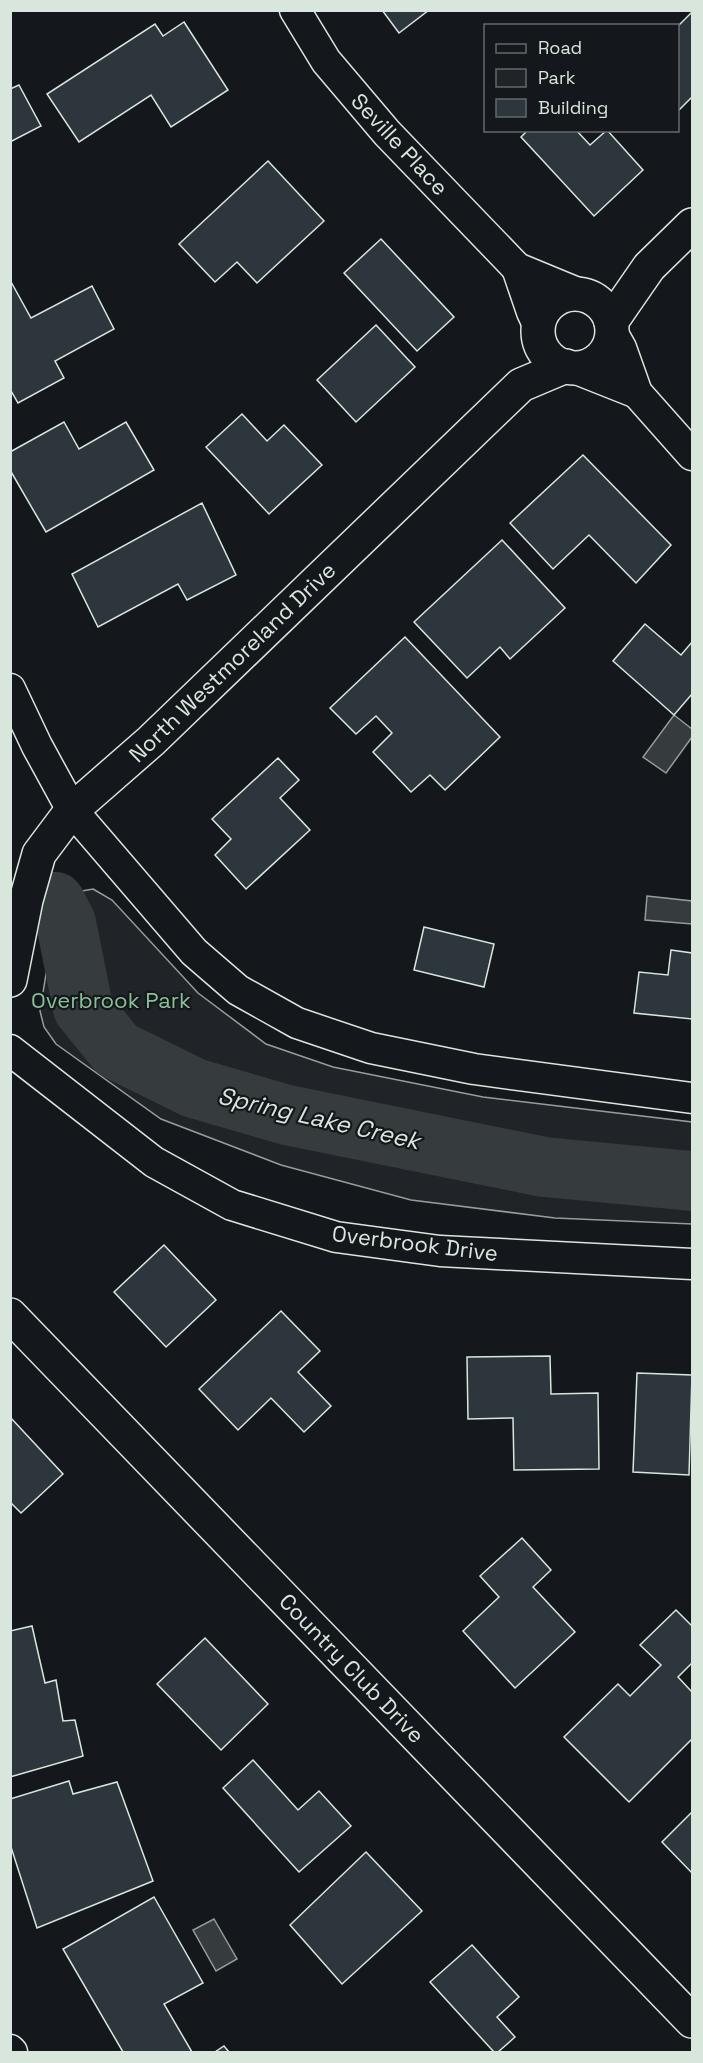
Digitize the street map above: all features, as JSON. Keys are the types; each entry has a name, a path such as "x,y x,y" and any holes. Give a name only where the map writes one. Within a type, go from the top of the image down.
{"street":[{"name":"Seville Place","path":"295,10 326,61 387,133 518,268 585,296"},
{"path":"570,367 596,362 605,354 610,344 612,327 649,267 693,225"},
{"path":"585,296 649,267"},
{"name":"Seville Place","path":"518,268 539,333"},
{"path":"637,393 556,362 549,356 539,333 542,315 548,306 557,298 569,295 585,296 600,303 607,312 637,393 693,455"},
{"name":"North Westmoreland Drive","path":"521,385 539,333"},
{"name":"North Westmoreland Drive","path":"10,980 26,900 39,854 72,810 151,741 521,385 570,367"},
{"path":"10,689 37,746 72,810 194,952 238,990 297,1023 371,1048 474,1069 693,1098"},
{"name":"Overbrook Drive","path":"10,1050 154,1162 232,1205 336,1237 440,1251 693,1264"},
{"name":"Country Club Drive","path":"10,1315 693,2021"}],"green space":[{"name":"Overbrook Park","path":"93,889 112,900 198,993 266,1044 333,1067 483,1097 692,1122 692,1224 555,1218 411,1200 281,1165 161,1119 56,1044 44,1027 40,1011 56,913 71,893"}],"shaded area":[{"path":"674,715 692,729 692,737 666,773 643,757"},
{"path":"647,896 692,901 692,924 645,920"},
{"path":"214,1919 237,1959 216,1971 193,1930"}],"building":[{"path":"382,10 429,10 399,33"},
{"path":"692,12 692,97 679,110 679,25"},
{"path":"184,22 228,90 171,127 151,95 79,142 47,94 155,24 163,36"},
{"path":"19,85 41,126 10,142 10,89"},
{"path":"526,132 578,132 590,145 605,132 609,132 643,170 594,216 521,137"},
{"path":"268,161 324,221 257,283 237,262 215,282 179,244"},
{"path":"381,239 454,317 417,351 344,273"},
{"path":"10,280 31,318 92,286 114,329 55,361 64,378 18,403 10,389"},
{"path":"376,325 415,367 356,422 317,380"},
{"path":"242,414 267,441 284,425 322,465 269,514 206,447"},
{"path":"64,422 79,449 126,422 154,470 46,532 10,470 10,452"},
{"path":"583,455 671,545 636,583 589,535 553,569 510,523"},
{"path":"202,503 236,575 187,600 178,584 98,627 72,574"},
{"path":"502,540 565,608 510,659 500,647 467,678 414,622"},
{"path":"645,624 681,655 692,642 692,694 674,715 613,661"},
{"path":"405,637 500,737 445,790 430,775 411,792 373,752 392,733 376,716 356,734 330,708"},
{"path":"278,758 299,780 280,798 310,830 246,889 215,855 231,839 212,819"},
{"path":"424,927 494,944 484,987 414,970"},
{"path":"671,950 692,953 692,1019 634,1013 639,972 668,975"},
{"path":"164,1245 216,1300 166,1347 114,1292"},
{"path":"281,1311 320,1351 298,1372 331,1406 304,1432 271,1398 238,1430 199,1389"},
{"path":"550,1356 551,1394 598,1393 599,1469 514,1470 513,1418 468,1419 467,1357"},
{"path":"637,1373 692,1375 689,1475 633,1472"},
{"path":"10,1417 63,1474 21,1513 10,1502"},
{"path":"522,1538 551,1570 533,1587 575,1632 515,1688 463,1631 499,1597 480,1576"},
{"path":"676,1610 692,1626 692,1663 678,1677 692,1692 692,1739 629,1802 564,1737 618,1684 630,1696 661,1665 640,1645"},
{"path":"32,1626 45,1683 56,1680 63,1721 75,1720 83,1756 10,1777 10,1631"},
{"path":"205,1638 268,1704 221,1750 157,1684"},
{"path":"253,1760 298,1810 319,1791 351,1826 299,1872 223,1788"},
{"path":"69,1781 73,1794 117,1782 153,1881 37,1928 10,1844 10,1799"},
{"path":"692,1812 692,1873 662,1842"},
{"path":"366,1852 422,1911 342,1984 290,1925"},
{"path":"154,1897 203,1983 164,2004 192,2052 123,2052 63,1949"},
{"path":"472,1945 519,1997 497,2017 515,2037 498,2052 494,2052 430,1982"},
{"path":"224,2046 229,2052 215,2052"}],"waterway":[{"name":"Spring Lake Creek","path":"55,902 66,923 83,1008 117,1050 194,1088 287,1115 544,1167 692,1181"}]}
